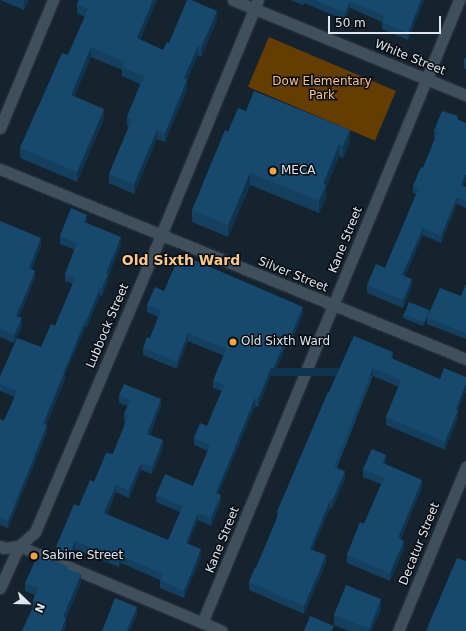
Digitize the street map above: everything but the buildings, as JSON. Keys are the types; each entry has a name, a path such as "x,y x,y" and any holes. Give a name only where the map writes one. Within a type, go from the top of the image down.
{"street":[{"path":"0,128 53,0"},
{"name":"White Street","path":"232,0 256,4 426,79 466,95"},
{"name":"Kane Street","path":"202,623 459,0"},
{"name":"Lubbock Street","path":"0,588 19,546 35,532 161,235 256,4"},
{"name":"Silver Street","path":"0,169 466,359"},
{"name":"Decatur Street","path":"398,631 466,467"},
{"path":"0,546 4,548 19,546 222,631"}],"green space":[{"name":"Dow Elementary Park","path":"269,37 396,91 375,141 248,87"}],"place":[{"name":"MECA","path":"273,171"},
{"name":"Old Sixth Ward","path":"233,342"},
{"name":"Sabine Street","path":"34,556"}],"district":[{"name":"Old Sixth Ward","path":"181,260"}]}
